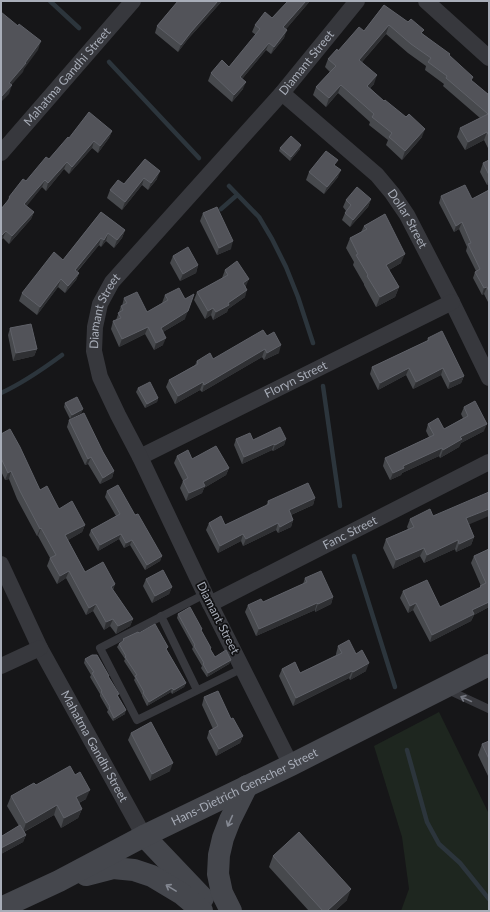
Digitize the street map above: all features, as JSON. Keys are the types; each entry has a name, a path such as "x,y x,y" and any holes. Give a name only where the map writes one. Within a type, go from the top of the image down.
{"street":[{"name":"Mahatma Gandhi Street","path":"1,153 133,1"},
{"name":"Diamant Street","path":"291,765 100,377 94,351 96,327 100,304 112,282 282,93 357,1"},
{"path":"426,1 489,58"},
{"name":"Dollar Street","path":"282,93 377,175 392,193 407,215 489,378"},
{"name":"Floryn Street","path":"140,457 452,302"},
{"name":"Fanc Street","path":"208,599 489,462"},
{"name":"Mahatma Gandhi Street","path":"1,564 40,648 144,836 215,911"},
{"path":"1,666 40,648"},
{"name":"Hans-Dietrich Genscher Street","path":"1,908 59,881 144,836 291,765 489,665"},
{"path":"231,911 222,893 218,874 219,855 222,838 247,786"},
{"path":"59,881 113,868 134,870 152,876 182,894 202,911"}],"lane":[{"path":"208,599 161,616 100,648 136,720 243,668"},
{"path":"161,616 197,690"},
{"path":"443,688 489,709"}],"shaded area":[{"path":"439,712 489,814 489,911 401,911 409,889 402,837 374,746"}],"building":[{"path":"178,1 218,1 181,45 157,26"},
{"path":"288,1 306,1 283,27 287,30 274,47 269,43 240,77 246,82 234,95 211,73 222,60 229,67 260,29 255,25 265,12 272,18"},
{"path":"384,5 408,22 411,19 424,30 421,33 450,54 449,55 473,77 471,80 489,95 489,136 487,132 468,142 460,128 488,114 446,78 447,76 428,62 431,58 411,44 389,25 359,60 377,75 367,86 406,117 409,114 425,129 405,151 389,137 392,133 372,117 374,114 341,85 329,98 316,87 336,66 328,59 337,49 338,51 359,27 364,31"},
{"path":"1,12 18,26 19,24 41,41 26,63 9,83 12,85 1,97"},
{"path":"89,112 112,131 100,146 94,141 72,167 67,162 48,183 45,180 24,204 34,212 12,236 6,231 1,236 1,209 10,198 9,197 23,179 26,181 46,157 49,159 68,137 69,138"},
{"path":"291,136 301,145 291,157 280,148"},
{"path":"326,151 338,160 334,165 341,170 327,187 309,172"},
{"path":"145,159 160,171 151,183 144,178 125,202 110,190 118,180 124,184"},
{"path":"489,160 489,175 483,163"},
{"path":"465,185 472,199 489,190 489,292 487,287 484,288 475,272 480,269 468,244 471,243 462,222 456,226 441,196"},
{"path":"357,187 371,199 353,220 345,213 351,205 346,200"},
{"path":"217,207 233,241 219,248 203,213"},
{"path":"101,212 125,230 117,240 108,233 104,240 101,238 75,270 79,273 68,286 61,279 40,307 22,293 54,252 63,260"},
{"path":"385,214 405,254 386,265 399,287 380,297 356,255 358,254 350,238 367,229 364,226"},
{"path":"188,247 198,265 183,274 173,256"},
{"path":"237,261 249,279 243,283 247,290 228,303 229,305 216,312 213,308 208,311 197,292 228,275 225,270"},
{"path":"179,288 185,299 194,294 188,311 161,328 166,338 156,343 148,327 122,339 113,321 121,318 118,313 123,310 121,306 127,303 124,298 137,292 147,312 168,300 165,295"},
{"path":"31,324 37,349 16,353 10,328"},
{"path":"263,330 267,336 274,332 281,345 267,353 265,349 204,385 203,382 178,396 169,380 198,364 197,361 210,353 213,359"},
{"path":"442,331 464,376 450,382 443,368 416,382 409,368 380,383 372,367 429,340 428,338"},
{"path":"150,382 158,398 147,404 138,388"},
{"path":"77,397 83,409 72,415 65,403"},
{"path":"475,401 487,424 460,437 462,439 443,450 442,448 403,466 404,468 393,473 385,458 434,435 428,424 438,418 444,429 468,416 464,407"},
{"path":"84,413 114,471 103,478 91,457 88,459 69,420"},
{"path":"280,427 286,439 244,457 236,439 250,433 253,440"},
{"path":"10,429 40,490 47,486 59,509 72,501 85,525 65,535 85,572 103,562 115,584 111,587 133,619 118,626 113,619 106,622 96,604 89,608 69,571 60,576 50,558 56,555 41,528 40,529 11,471 8,473 1,458 1,434"},
{"path":"216,446 229,468 203,482 205,486 189,493 183,481 188,478 177,456 188,450 192,459"},
{"path":"308,483 315,498 289,510 293,520 280,527 278,523 246,539 243,534 220,546 209,523 221,516 225,525 269,504 268,501"},
{"path":"118,485 135,515 138,514 162,556 147,565 132,540 126,543 121,534 100,545 91,530 120,514 107,491"},
{"path":"489,492 489,509 466,518 474,537 459,544 458,540 427,555 424,548 396,560 386,539 414,527 410,519 430,509 433,516"},
{"path":"489,549 489,602 472,610 474,614 432,635 416,603 410,606 403,591 427,580 440,607 481,587 480,586 486,583 474,556"},
{"path":"163,570 172,587 155,596 146,579"},
{"path":"321,571 333,597 259,629 248,605 261,599 263,602 307,582 305,578"},
{"path":"190,607 215,657 226,650 231,660 208,673 178,614"},
{"path":"155,624 168,647 166,649 186,683 174,690 172,688 149,702 135,676 137,675 125,657 126,656 119,644 124,640 123,639 138,632 139,633"},
{"path":"349,640 356,654 362,650 369,663 296,698 282,669 295,662 300,673 342,653 338,646"},
{"path":"92,655 97,655 119,694 117,695 126,710 114,718 109,708 110,707 92,673 94,672 85,659"},
{"path":"218,691 231,719 233,718 243,736 219,749 209,731 218,726 204,697"},
{"path":"151,722 173,763 152,774 131,733"},
{"path":"489,741 489,759 482,744"},
{"path":"70,766 75,775 80,772 90,790 76,797 82,809 64,818 57,805 26,823 11,796 34,783 36,785"},
{"path":"20,825 26,835 1,848 1,834 2,836"},
{"path":"299,832 351,889 327,911 323,911 273,856"}],"waterway":[{"path":"50,1 79,28"},
{"path":"109,62 199,158"},
{"path":"229,186 259,217 272,239 286,267 298,297 313,343"},
{"path":"221,209 237,195"},
{"path":"1,393 33,376 62,355"},
{"path":"323,386 340,506"},
{"path":"354,556 395,687"},
{"path":"407,750 427,822 439,844 460,863 489,899"}]}
